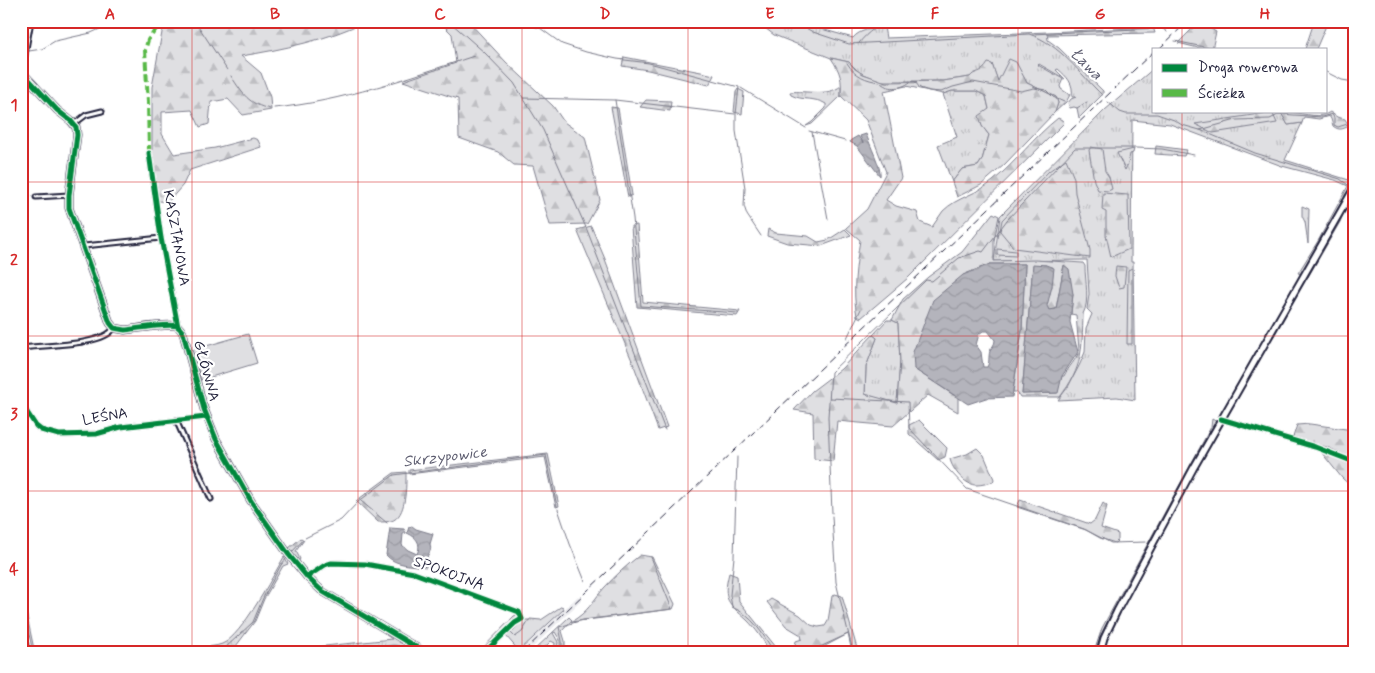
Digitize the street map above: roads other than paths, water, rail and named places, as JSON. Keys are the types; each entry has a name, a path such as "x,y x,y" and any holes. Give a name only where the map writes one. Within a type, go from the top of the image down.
{"street":[{"path":"21,348 95,340 109,334 114,328 104,308 70,208 69,195 77,135 74,124 52,105 21,71 31,21"},
{"path":"74,124 86,115 102,111"},
{"name":"KASZTANOWA","path":"149,153 161,238 178,327"},
{"path":"1100,652 1109,626 1153,542 1221,419 1353,190"},
{"path":"36,197 69,195"},
{"path":"84,246 161,238"},
{"name":"GŁÓWNA","path":"114,328 124,330 170,325 178,327 185,340 206,417 219,446 251,501 306,577 330,596 424,652"},
{"name":"LEŚNA","path":"21,403 36,426 41,430 59,434 96,434 120,427 206,417"},
{"path":"1221,419 1315,447 1354,462"},
{"path":"176,420 211,498"},
{"name":"SPOKOJNA","path":"306,577 331,563 365,564 391,568 428,578 519,612 522,619 515,623 485,652"}],"water":[{"path":"866,134 877,162 880,176 857,146 850,142 858,136 863,143 860,136"},
{"path":"990,264 1025,264 1022,330 1012,397 986,398 968,404 914,369 913,352 933,300 963,275","holes":["983,331 988,331 995,342 990,351 988,365 983,367 981,352 976,345 979,334"]},
{"path":"1033,264 1054,268 1047,306 1049,310 1056,309 1064,265 1069,269 1073,294 1070,322 1078,352 1062,376 1058,393 1022,394"},
{"path":"412,526 433,534 426,567 399,563 386,555 390,528 404,529 406,533 403,534 402,545 417,554 419,547 417,541 407,533 409,527"}],"waterway":[{"path":"29,51 42,49 55,41 91,33 117,21"},
{"path":"195,21 227,70"},
{"path":"514,21 540,28 562,44 586,52 617,59 649,63 739,87 736,131 745,188 744,206 747,215 761,236"},
{"name":"Ława","path":"793,21 813,32 849,44 1029,34 1060,52 1102,95"},
{"path":"859,43 873,29 891,21"},
{"path":"450,22 485,53 514,83 543,130 587,230 665,430"},
{"path":"1032,34 1159,28"},
{"path":"1163,29 1167,32"},
{"path":"1175,41 1208,48"},
{"path":"274,108 299,105 350,94 474,56"},
{"name":"Ława","path":"847,63 861,77 890,87 899,87 915,82 920,88 941,92 973,82 1021,91 1034,88 1046,90 1053,97 1064,102"},
{"path":"1328,73 1342,80 1354,82"},
{"path":"231,76 251,101 270,109"},
{"path":"741,88 806,128"},
{"path":"523,98 615,100 735,114"},
{"path":"615,100 633,218 641,306 738,313"},
{"name":"Ława","path":"1077,108 1087,102"},
{"name":"Ława","path":"1108,102 1120,112 1126,114 1157,114 1255,153 1340,179 1351,187"},
{"name":"Ława","path":"1200,130 1236,120 1270,119 1280,114 1322,117 1332,114 1334,125 1338,127 1354,122"},
{"path":"809,131 845,141"},
{"path":"812,132 828,219"},
{"path":"832,513 828,417 831,372 926,280 932,281 959,258 980,251 983,252 1007,220 1075,148 1162,149 1194,155"},
{"path":"847,338 861,309"},
{"path":"830,398 908,402 909,428 967,489 1084,529 1111,543 1146,542"},
{"name":"Skrzypowice","path":"291,553 305,538 341,520 358,502 394,475 546,455 557,506"},
{"path":"737,457 734,557 730,595 732,607 751,620 774,652"},
{"path":"361,501 387,523"},
{"name":"Skrzypowice","path":"558,509 585,581"},
{"path":"832,516 836,582 853,652"},
{"path":"562,652 559,627 583,620 672,609 651,557"},
{"name":"Skrzypowice","path":"173,652 224,649 253,622 263,598 281,565 287,558"},
{"path":"809,652 848,634"}],"railway":[{"path":"1160,48 1188,21"},
{"path":"523,652 1152,53"}]}
